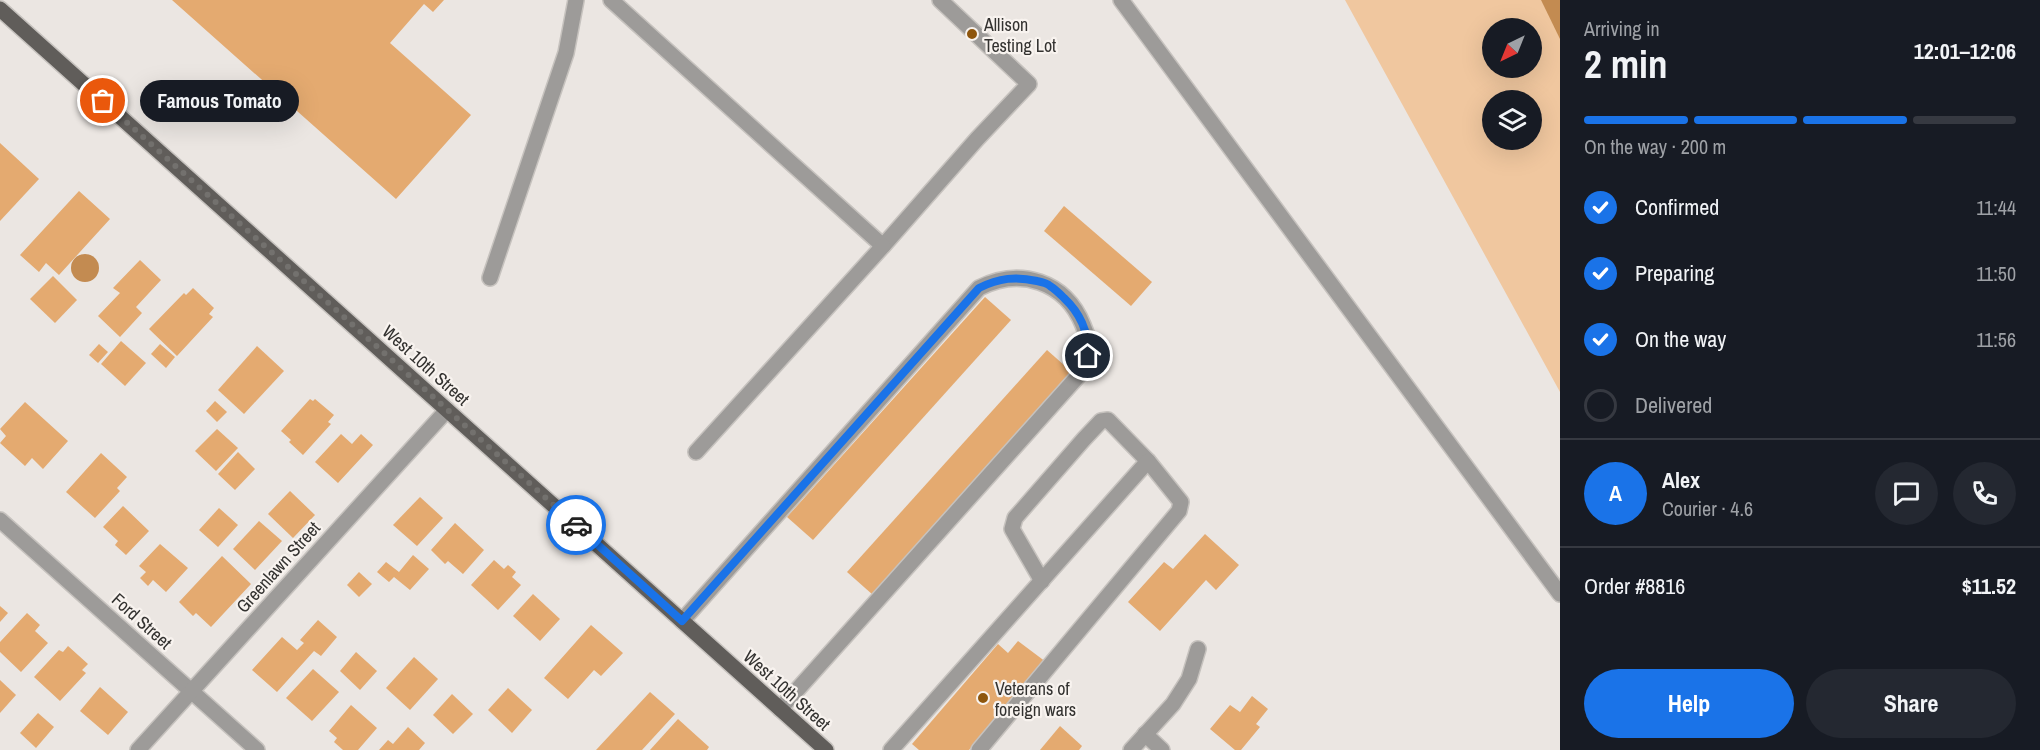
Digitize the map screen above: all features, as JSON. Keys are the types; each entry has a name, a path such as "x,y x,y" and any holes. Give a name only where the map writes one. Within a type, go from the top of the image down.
{"main road":[{"name":"West 10th Street","path":"0,9 826,750"}],"street":[{"path":"490,278 566,52 576,0"},
{"path":"611,0 883,246"},
{"path":"696,452 1029,84 940,0"},
{"path":"1121,0 1560,594"},
{"path":"682,621 979,288 1012,277 1049,284 1075,309 1089,340 1088,356 1080,374 780,709"},
{"name":"Greenlawn Street","path":"138,750 447,410"},
{"path":"980,750 1179,511 1181,502 1148,461 1108,420 1101,421 1015,518 1012,529 1042,581"},
{"path":"891,750 1148,461"},
{"name":"Ford Street","path":"0,520 257,750"},
{"path":"1131,750 1173,704 1189,679 1198,650"},
{"path":"1145,734 1162,750"}],"shaded area":[{"path":"1345,0 1560,0 1560,392"},
{"path":"1541,0 1560,0 1560,39"},
{"path":"85,254 95,258 99,268 95,278 85,282 75,278 71,268 75,258"}],"building":[{"path":"172,0 444,0 433,12 424,4 390,43 471,115 396,199"},
{"path":"0,143 39,179 0,221"},
{"path":"79,191 110,219 59,275 46,263 39,272 20,255"},
{"path":"1064,206 1152,282 1131,306 1044,231"},
{"path":"140,260 161,280 136,307 142,313 120,337 98,316 120,293 113,288"},
{"path":"53,276 77,300 55,323 30,299"},
{"path":"193,288 214,308 209,314 213,317 177,356 149,329 184,293 186,295"},
{"path":"985,297 1011,320 813,540 787,517"},
{"path":"121,341 146,363 125,386 101,364"},
{"path":"99,344 108,352 98,363 89,355"},
{"path":"160,344 175,357 166,368 151,354"},
{"path":"257,346 284,371 244,414 218,390"},
{"path":"1047,350 1073,373 873,595 847,572"},
{"path":"310,399 313,401 315,399 334,415 328,422 331,424 303,455 281,431"},
{"path":"215,401 227,412 217,422 206,411"},
{"path":"25,402 68,441 43,469 32,458 25,466 0,443 6,436 0,429"},
{"path":"217,429 238,448 216,471 195,451"},
{"path":"341,434 352,444 361,434 373,445 338,483 315,462"},
{"path":"238,452 255,469 235,490 218,474"},
{"path":"101,453 127,477 117,488 120,491 95,518 66,492"},
{"path":"290,491 315,515 293,538 268,514"},
{"path":"420,497 443,518 417,546 393,525"},
{"path":"123,506 149,531 126,555 115,545 118,541 103,527"},
{"path":"219,508 238,525 218,547 199,530"},
{"path":"259,521 282,541 255,570 233,549"},
{"path":"455,523 484,550 463,574 448,561 445,564 431,550"},
{"path":"1205,534 1239,565 1216,590 1206,580 1160,631 1128,602 1164,562 1173,569"},
{"path":"160,544 188,568 166,592 153,580 148,586 140,578 146,572 139,566"},
{"path":"413,555 429,569 410,590 394,577 389,582 377,572 386,562 399,572"},
{"path":"222,556 251,584 211,627 196,613 193,616 179,602"},
{"path":"494,560 504,569 508,565 516,572 512,577 521,585 498,610 471,585"},
{"path":"359,572 372,584 359,597 347,585"},
{"path":"533,594 560,619 540,641 513,616"},
{"path":"0,606 8,613 0,622"},
{"path":"27,613 40,625 35,631 48,643 21,672 0,652 0,642"},
{"path":"318,620 337,637 321,656 314,651 277,692 252,670 282,637 297,650 304,643 300,640"},
{"path":"591,625 623,653 601,676 594,670 568,699 544,678"},
{"name":"Veterans of foreign wars","path":"1018,641 1046,662 969,750 919,750 912,744 998,644 1008,653"},
{"path":"68,646 88,664 82,670 86,673 60,701 34,677 59,650 63,652"},
{"path":"356,652 377,671 360,690 340,671"},
{"path":"414,657 438,679 410,710 386,688"},
{"path":"313,669 339,692 312,721 286,698"},
{"path":"0,680 16,695 0,713"},
{"path":"100,687 128,712 108,735 80,711"},
{"path":"508,688 532,710 512,733 488,710"},
{"path":"650,692 675,714 642,750 596,750"},
{"path":"452,694 473,714 453,734 433,715"},
{"path":"1252,696 1268,709 1256,724 1260,727 1241,750 1235,750 1210,729 1230,705 1240,712"},
{"path":"351,705 377,728 358,750 343,750 334,742 337,738 329,731"},
{"path":"38,713 54,727 36,748 20,733"},
{"path":"678,719 709,747 707,750 650,750"},
{"path":"1060,726 1082,746 1079,750 1040,750"},
{"path":"408,727 425,743 419,750 379,750 388,740 393,744"}],"way so far":[{"path":"103,101 576,525"}],"place":[{"name":"Allison Testing Lot","path":"972,34"},
{"name":"Famous Tomato","path":"103,101"},
{"name":"Veterans of foreign wars","path":"983,698"}],"route":[{"path":"576,525 682,621 979,288 1012,277 1049,284 1075,309 1080,318 1089,340 1088,356"}]}
